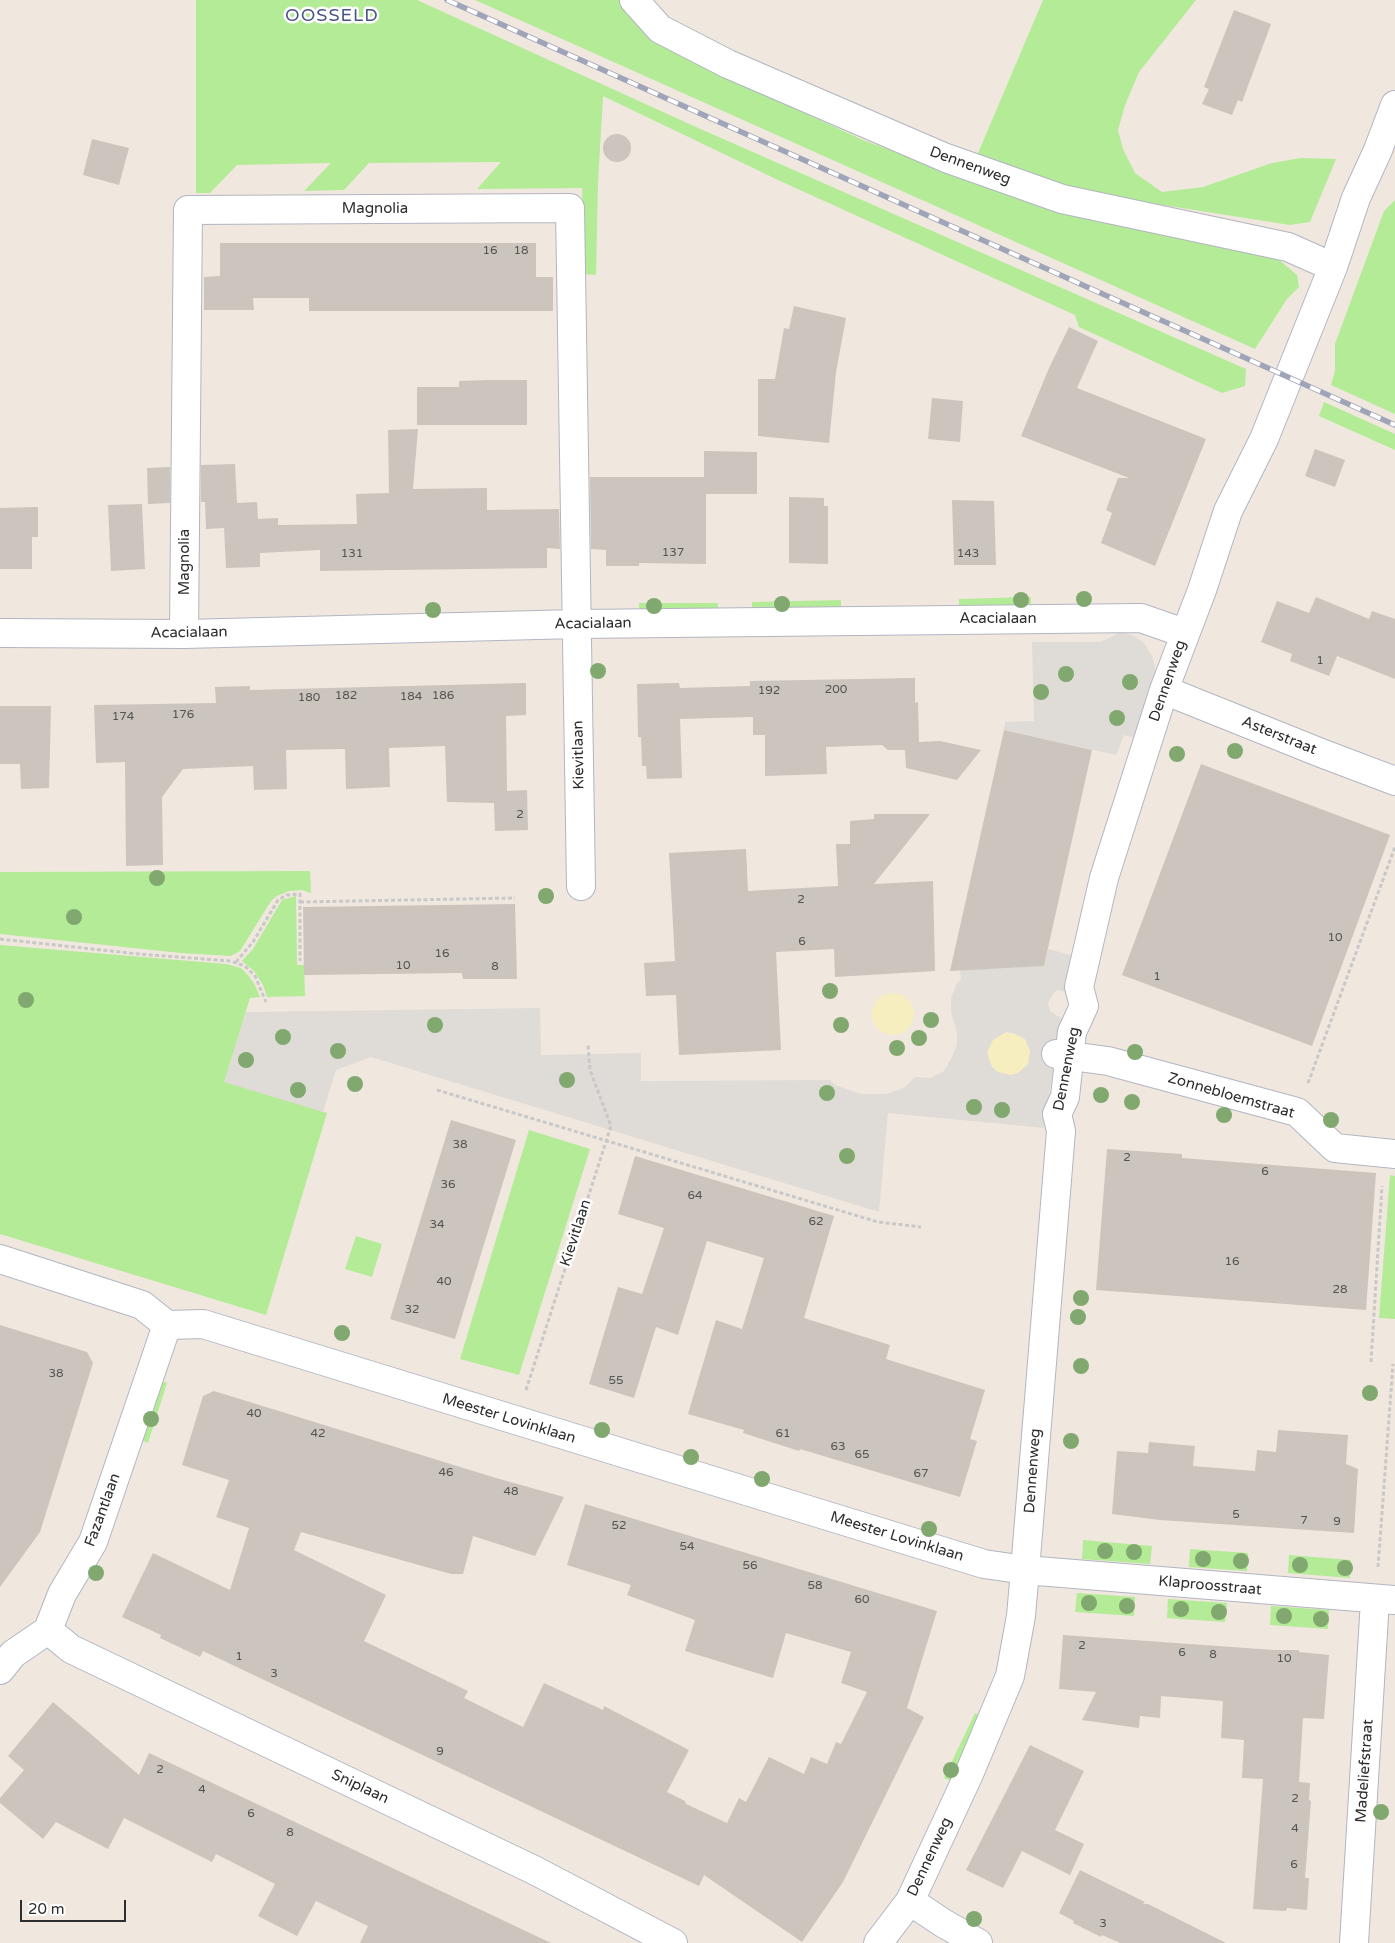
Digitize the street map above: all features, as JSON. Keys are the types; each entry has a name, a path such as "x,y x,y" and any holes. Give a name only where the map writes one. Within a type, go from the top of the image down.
{"street":[{"name":"Dennenweg","path":"634,0 660,30 728,64 946,158 1062,199 1288,247 1333,267"},
{"name":"Dennenweg","path":"878,1943 910,1901 969,1774 1010,1676 1021,1616 1025,1570 1061,1137 1057,1114 1065,1097 1062,1055 1084,1006 1079,987 1104,878 1164,690 1202,590 1228,511 1264,439 1333,267 1356,198 1387,153 1395,105"},
{"name":"Magnolia","path":"184,634 188,210 570,208 577,624"},
{"name":"Acacialaan","path":"0,633 184,634 577,624 1141,618 1184,634"},
{"name":"Kievitlaan","path":"577,624 581,886"},
{"name":"Asterstraat","path":"1164,690 1395,781"},
{"name":"Zonnebloemstraat","path":"1062,1055 1108,1061 1297,1112 1334,1148 1390,1153"},
{"path":"0,1259 142,1304 167,1325"},
{"name":"Meester Lovinklaan","path":"167,1325 203,1324 984,1564 1025,1570"},
{"name":"Fazantlaan","path":"48,1630 62,1594 93,1542 167,1325"},
{"name":"Klaproosstraat","path":"1025,1570 1385,1600"},
{"name":"Madeliefstraat","path":"1354,1943 1385,1600"},
{"path":"0,1670 13,1654 48,1630"},
{"name":"Sniplaan","path":"48,1630 71,1649 534,1870 673,1943"},
{"path":"910,1901 978,1943"}],"path":[{"path":"1297,1112 1395,847"},
{"path":"236,962 253,942 278,900 288,895 300,894 300,961"},
{"path":"300,902 515,898"},
{"path":"0,939 236,962 245,966 255,976 266,1002"},
{"name":"Kievitlaan","path":"515,1421 611,1126 590,1070 588,1046"},
{"path":"437,1090 878,1222 921,1227"},
{"path":"1371,1362 1390,1153"},
{"path":"1385,1600 1393,1364"}],"green space":[{"path":"196,0 417,0 696,127 1246,369 1245,386 1222,393 1079,327 1075,315 778,180 603,96 598,183 596,275 585,274 582,188 477,189 501,162 369,163 344,190 304,191 331,163 237,165 210,193 196,193"},
{"path":"475,0 619,0 647,35 701,65 863,140 1000,191 1271,253 1297,275 1299,287 1287,299 1255,349"},
{"path":"1043,0 1196,0 1139,72 1125,105 1118,130 1123,149 1135,173 1162,192 1203,187 1272,163 1301,158 1336,159 1310,222 1290,225 1131,200 1054,185 973,165"},
{"path":"1395,200 1395,414 1331,385 1335,371 1335,344 1384,211"},
{"path":"1324,402 1395,434 1395,450 1319,416"},
{"path":"1031,597 1031,604 1012,605 1009,609 1001,609 998,605 959,606 959,599"},
{"path":"841,600 841,607 752,608 752,602"},
{"path":"639,603 718,603 718,609 639,610"},
{"path":"310,871 311,893 302,890 289,891 277,896 271,901 240,951 231,956 181,953 0,934 0,872"},
{"path":"296,896 297,965 304,965 305,996 267,997 263,985 254,971 242,961 253,949 282,900"},
{"path":"0,945 226,964 241,968 248,975 260,997 250,998 225,1081 327,1113 266,1315 0,1234"},
{"path":"529,1130 590,1149 519,1375 460,1359"},
{"path":"1390,1175 1395,1176 1395,1319 1379,1318"},
{"path":"356,1236 382,1244 372,1277 345,1269"},
{"path":"160,1380 167,1383 148,1443 141,1440"},
{"path":"1083,1540 1152,1546 1150,1564 1082,1559"},
{"path":"1190,1549 1248,1553 1247,1571 1189,1567"},
{"path":"1289,1555 1351,1560 1350,1578 1288,1573"},
{"path":"1077,1593 1135,1597 1134,1616 1075,1612"},
{"path":"1168,1599 1227,1603 1225,1622 1167,1618"},
{"path":"1271,1606 1329,1610 1328,1629 1270,1625"},
{"path":"975,1713 982,1716 951,1781 944,1778"}],"sand":[{"path":"897,993 905,996 911,1002 914,1014 911,1026 905,1032 889,1035 881,1032 875,1026 872,1010 875,1002 881,996"},
{"path":"1013,1033 1021,1036 1027,1042 1030,1054 1027,1066 1021,1072 1005,1075 997,1072 991,1066 988,1050 991,1042 997,1036"}],"shaded area":[{"path":"1121,632 1134,636 1144,643 1152,656 1155,667 1155,680 1135,738 1124,735 1116,755 1004,730 1005,722 1034,721 1032,642 1100,642"},
{"path":"1048,949 1075,956 1067,992 1058,990 1054,992 1048,1003 1050,1011 1061,1017 1044,1128 888,1113 879,1212 371,1057 336,1070 323,1112 224,1082 246,1012 540,1008 541,1055 641,1053 641,1081 830,1080 835,1085 861,1094 886,1094 904,1088 915,1077 930,1078 944,1071 957,1044 957,1033 951,1012 951,998 956,985 961,979 960,970 1044,966","holes":["1006,1032 1025,1039 1030,1051 1028,1064 1018,1073 1011,1075 998,1072 992,1067 987,1053 993,1040"]}],"building":[{"path":"1234,10 1271,24 1242,102 1238,100 1232,115 1202,104 1209,89 1204,87"},
{"path":"617,134 627,138 631,148 627,158 617,162 607,158 603,148 607,138"},
{"path":"92,139 129,148 119,185 83,175"},
{"path":"220,243 536,243 536,277 553,277 553,311 309,311 309,298 253,298 254,310 204,310 204,277 220,276"},
{"path":"794,306 846,318 836,372 829,443 758,436 758,379 775,379 784,328 789,329"},
{"path":"1069,327 1098,341 1077,388 1206,439 1155,566 1101,543 1112,513 1106,510 1118,478 1129,478 1021,436 1049,368"},
{"path":"527,380 527,425 417,425 417,387 459,387 459,381"},
{"path":"932,398 963,401 960,442 928,439"},
{"path":"418,429 413,489 487,488 487,510 559,509 560,549 547,548 547,568 320,571 320,550 260,553 260,567 226,568 224,528 206,529 205,502 201,502 201,465 235,464 237,503 257,502 258,519 278,518 278,525 357,524 356,494 389,493 388,430"},
{"path":"1315,449 1345,460 1335,487 1305,476"},
{"path":"704,451 757,452 757,494 706,494 706,564 639,563 639,566 606,566 606,550 591,549 590,477 704,477"},
{"path":"170,467 170,503 148,504 147,468"},
{"path":"789,497 824,498 824,506 828,506 828,564 789,563"},
{"path":"952,500 994,501 996,565 954,565"},
{"path":"142,504 145,569 111,571 108,505"},
{"path":"38,507 38,537 32,537 32,569 0,569 0,508"},
{"path":"1316,597 1369,619 1372,611 1395,619 1395,679 1337,656 1329,676 1290,661 1292,654 1261,642 1277,601 1309,613"},
{"path":"915,678 915,703 918,702 919,742 940,741 981,750 957,780 906,768 905,750 888,750 882,745 826,747 827,774 765,776 765,735 753,735 753,717 680,719 682,778 647,779 646,766 642,766 641,737 638,737 637,684 679,683 680,688 750,686 750,681"},
{"path":"526,683 526,715 506,716 507,791 527,790 528,830 495,831 494,803 447,802 445,746 389,748 390,787 346,789 345,749 286,750 287,789 254,790 253,766 183,769 162,797 163,865 126,866 125,762 96,763 94,705 216,703 215,687 250,686 250,690"},
{"path":"0,706 51,706 49,788 21,789 20,764 0,764"},
{"path":"1004,730 1092,750 1044,966 950,971"},
{"path":"1201,764 1390,835 1312,1046 1122,975"},
{"path":"874,814 930,814 874,884 933,881 935,971 835,977 834,949 776,952 781,1050 679,1055 676,995 646,996 644,963 675,961 669,853 746,849 748,891 838,886 836,844 850,844 850,821 874,819"},
{"path":"515,904 517,979 463,979 462,973 304,975 303,907"},
{"path":"451,1120 516,1140 455,1339 390,1319"},
{"path":"1107,1149 1182,1154 1182,1158 1376,1173 1366,1310 1096,1290"},
{"path":"635,1156 834,1216 804,1318 890,1345 886,1359 985,1390 970,1439 977,1441 960,1497 800,1449 799,1451 743,1433 744,1430 688,1414 716,1320 742,1329 764,1258 707,1241 678,1335 656,1327 634,1398 589,1384 618,1287 642,1294 664,1228 618,1214"},
{"path":"0,1325 87,1352 93,1363 40,1532 0,1587"},
{"path":"214,1391 496,1478 564,1497 535,1556 473,1536 463,1574 451,1574 301,1532 294,1550 386,1595 364,1641 468,1691 464,1698 523,1727 544,1683 603,1710 604,1706 689,1750 667,1792 685,1801 686,1804 727,1823 739,1798 746,1802 769,1757 804,1774 811,1757 827,1764 836,1742 841,1744 867,1692 841,1683 851,1652 786,1633 773,1678 685,1651 695,1620 627,1595 631,1585 567,1565 585,1504 937,1611 907,1708 924,1717 843,1882 802,1942 704,1875 699,1886 203,1651 200,1657 160,1638 161,1635 122,1617 153,1553 230,1590 249,1528 216,1517 229,1480 182,1465 203,1396"},
{"path":"1278,1430 1348,1435 1346,1464 1358,1469 1354,1533 1160,1520 1112,1514 1117,1451 1148,1453 1149,1442 1195,1446 1193,1466 1255,1471 1257,1450 1276,1452"},
{"path":"1063,1635 1274,1650 1299,1650 1299,1652 1329,1655 1324,1719 1303,1718 1299,1782 1310,1783 1309,1800 1311,1801 1305,1878 1309,1878 1307,1910 1287,1908 1286,1911 1253,1909 1263,1779 1242,1778 1244,1740 1221,1738 1223,1701 1161,1696 1160,1718 1140,1716 1139,1728 1082,1720 1096,1692 1059,1689"},
{"path":"53,1702 139,1775 149,1753 551,1943 360,1943 368,1926 316,1901 297,1936 258,1916 275,1884 216,1854 212,1862 124,1818 108,1849 56,1822 43,1839 0,1803 0,1798 24,1770 8,1756"},
{"path":"1030,1745 1084,1771 1055,1830 1084,1844 1070,1875 1022,1851 1003,1888 966,1870"},
{"path":"1080,1870 1145,1902 1143,1904 1148,1904 1226,1943 1120,1943 1102,1935 1101,1937 1073,1923 1074,1921 1059,1913"}],"railway":[{"path":"447,0 1395,425"}],"district":[{"name":"OOSSELD","path":"332,16"}]}
